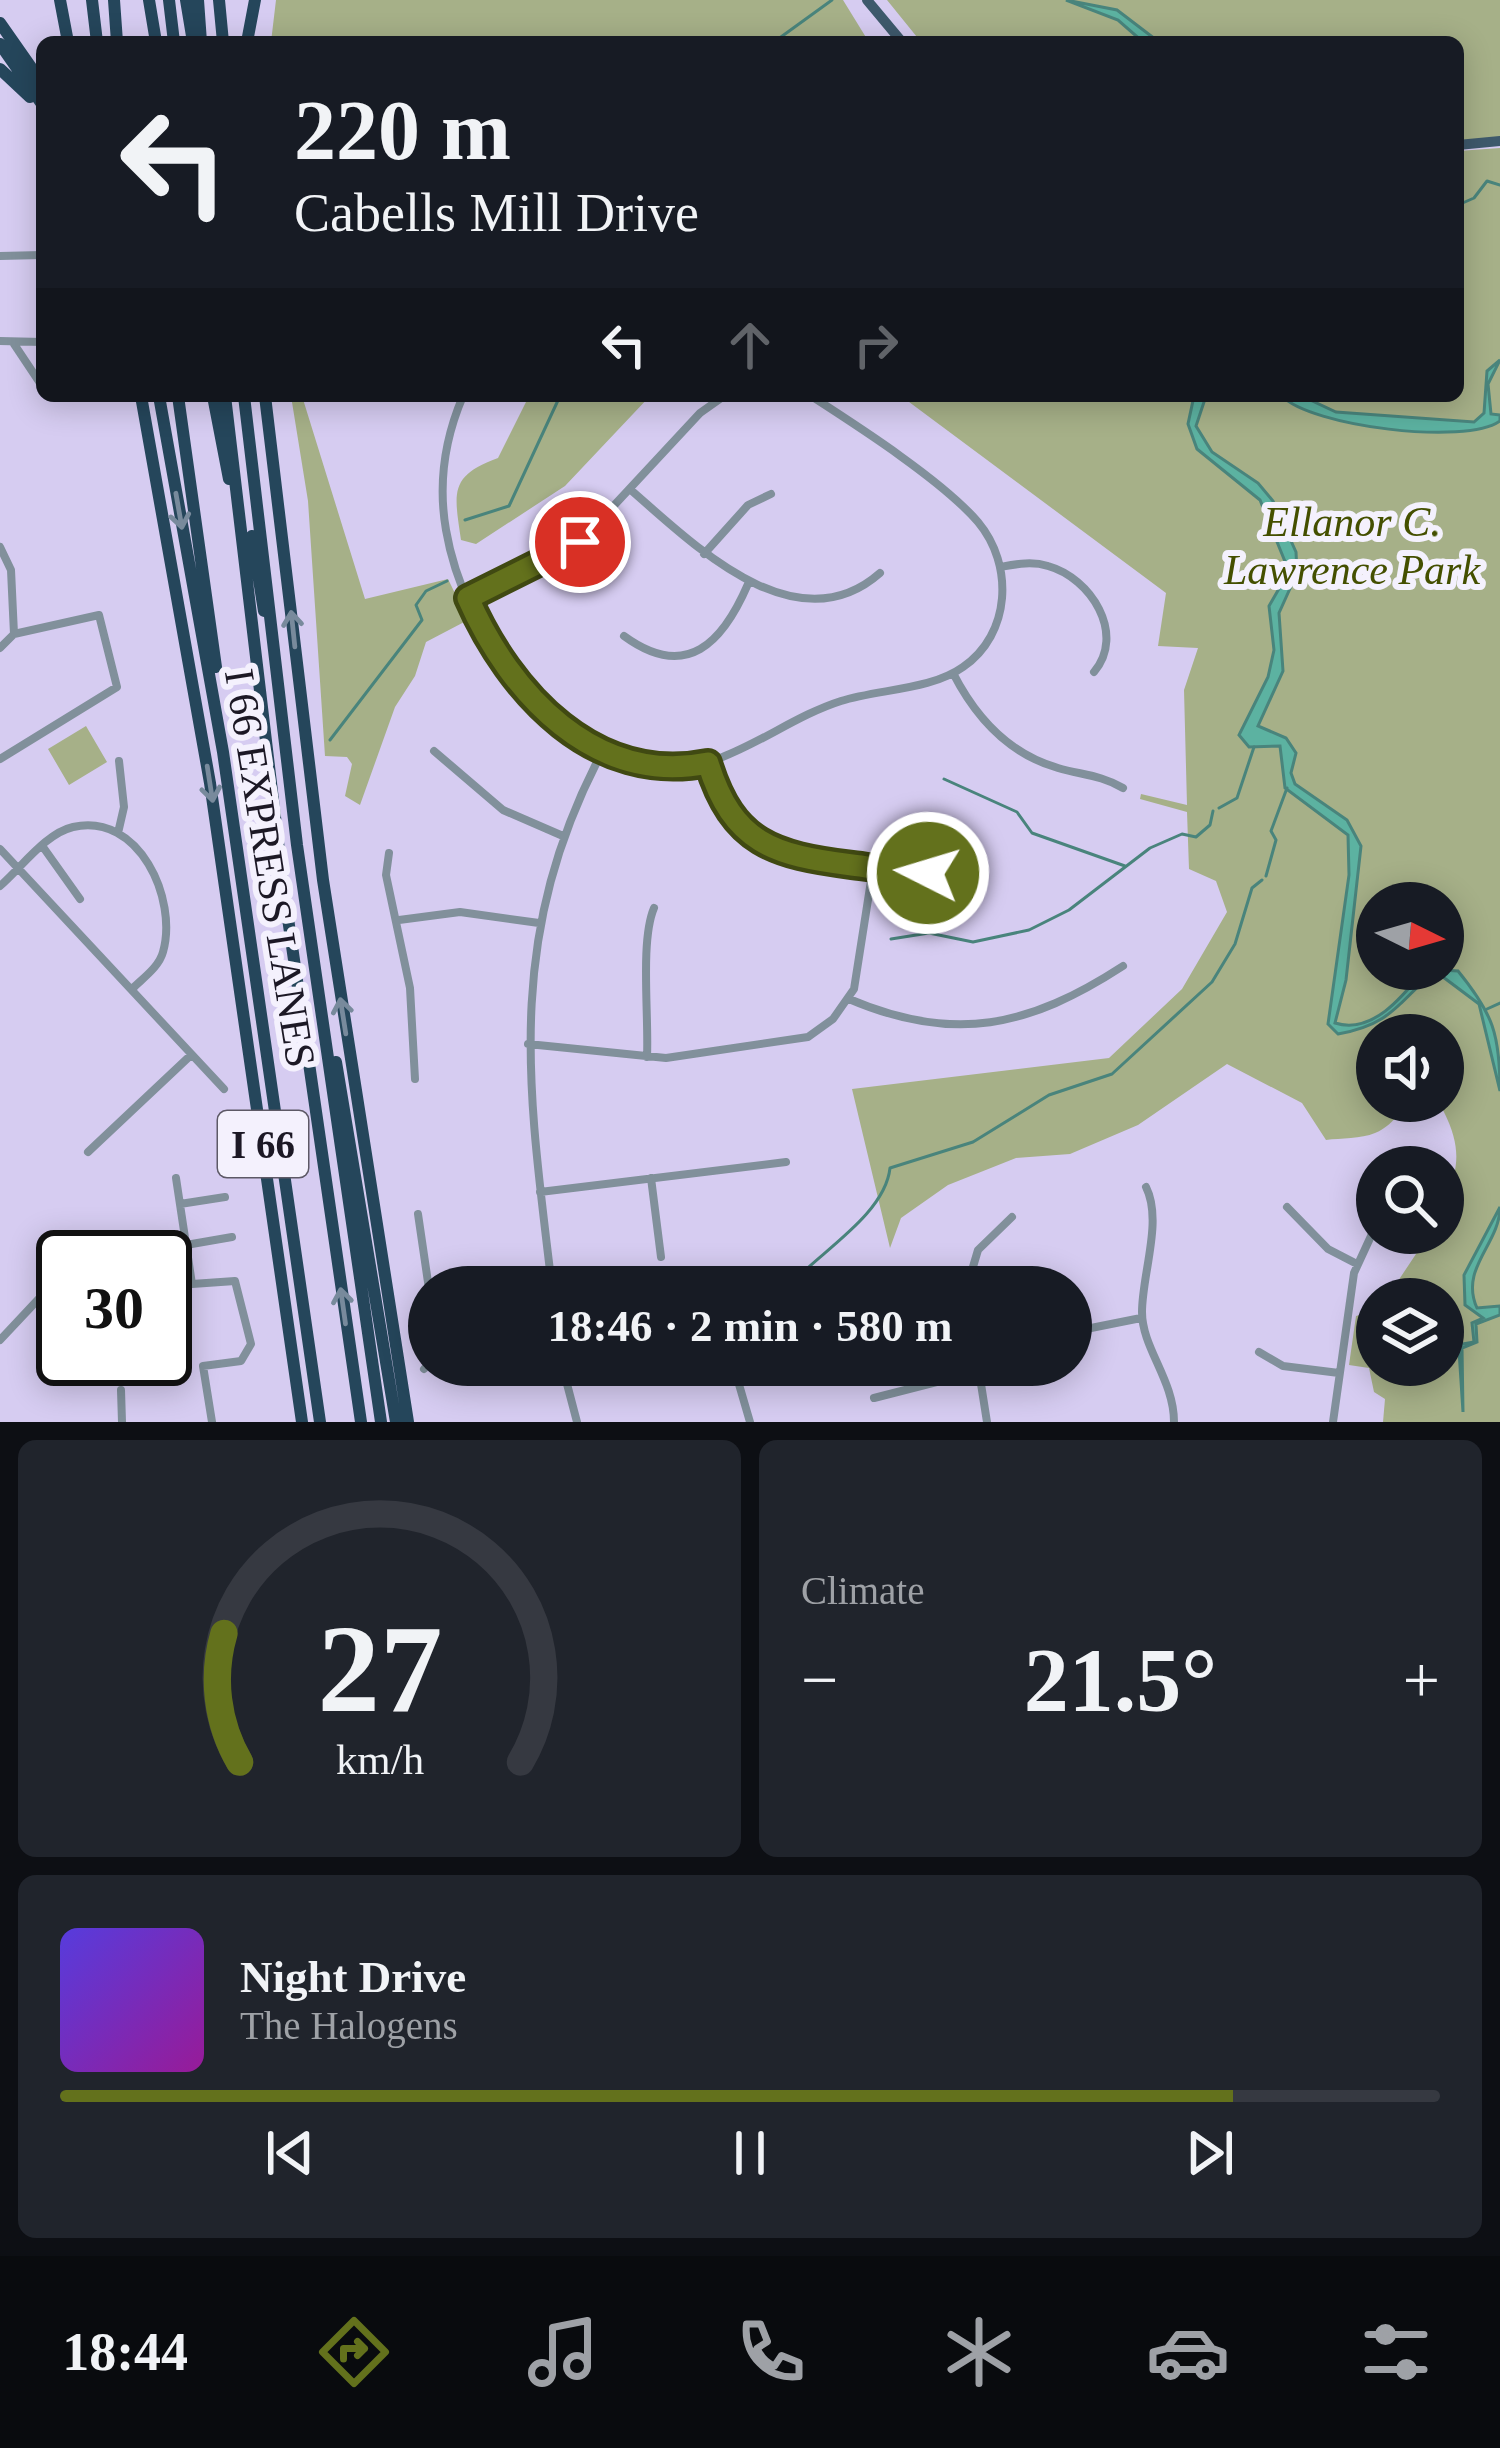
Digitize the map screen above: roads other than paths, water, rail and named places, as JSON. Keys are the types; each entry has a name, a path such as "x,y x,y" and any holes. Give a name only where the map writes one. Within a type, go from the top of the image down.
{"highway":[{"path":"60,0 67,36"},
{"path":"92,0 96,36"},
{"path":"114,0 117,36"},
{"path":"149,0 155,36"},
{"path":"169,0 174,36"},
{"path":"186,0 195,36"},
{"path":"197,36 198,0"},
{"path":"219,0 222,36"},
{"path":"248,36 255,0"},
{"path":"0,23 36,74"},
{"path":"0,44 36,98"},
{"path":"0,69 36,102"},
{"name":"I 66","path":"141,402 217,824 302,1422"},
{"name":"I 66 EXPRESS LANES","path":"160,402 223,752 320,1422"},
{"path":"179,402 223,752"},
{"path":"214,402 249,586"},
{"path":"230,402 259,590 276,664"},
{"name":"I 66 EXPRESS LANES","path":"230,402 283,884 361,1422"},
{"name":"I 66","path":"245,402 307,914 381,1422"},
{"path":"266,402 326,898 408,1422"},
{"path":"307,914 396,1422"}],"main road":[{"path":"867,0 897,36"},
{"path":"1464,144 1500,141"}],"street":[{"path":"0,256 36,255"},
{"path":"0,341 36,342"},
{"path":"14,344 36,377"},
{"path":"461,402 448,443 443,500 449,546 468,598 521,685 560,725 601,754 648,767 708,763 823,707 953,673 975,658 994,631 1002,606 1000,567 985,532 968,512 820,402"},
{"path":"468,598 566,551 632,491 700,413 716,402"},
{"path":"632,491 704,554 748,584 827,595 861,588 880,574"},
{"path":"704,554 748,505 771,494"},
{"path":"0,547 11,570 12,635"},
{"path":"1000,567 1042,564 1084,587 1107,630 1104,660 1094,672"},
{"path":"624,636 648,651 677,655 703,649 726,630 748,584"},
{"path":"0,648 12,635 99,615 117,687 0,759"},
{"path":"0,627 12,635"},
{"path":"953,673 978,716 1013,748 1055,768 1105,777 1123,788"},
{"path":"434,751 502,810 563,836"},
{"path":"549,1266 528,1044 539,923 563,836 601,754"},
{"path":"118,833 124,807 119,761"},
{"path":"708,763 727,810 759,842 801,858 873,868 922,874 946,866"},
{"path":"0,886 73,827 118,833 151,865 165,932 158,963 133,988"},
{"path":"43,847 80,898"},
{"path":"0,849 224,1089"},
{"path":"389,853 386,875 410,988 415,1078"},
{"path":"528,1044 647,1057 796,1041 822,1028 849,999 859,973 873,868"},
{"path":"647,1057 650,997 645,936 654,908"},
{"path":"399,920 460,912 539,923"},
{"path":"849,999 916,1024 962,1025 1056,1007 1123,966"},
{"path":"88,1152 190,1054"},
{"path":"540,1192 786,1162"},
{"path":"176,1178 184,1230"},
{"path":"651,1178 661,1258"},
{"path":"1146,1187 1152,1212 1142,1318 1166,1374 1174,1422"},
{"path":"180,1204 225,1197"},
{"path":"1287,1208 1328,1249 1357,1264"},
{"path":"418,1214 426,1266"},
{"path":"973,1266 978,1250 1012,1217"},
{"path":"192,1244 232,1238"},
{"path":"1333,1422 1362,1254"},
{"path":"192,1284 235,1281 251,1344 241,1361 203,1366 212,1422"},
{"path":"0,1340 36,1302"},
{"path":"1092,1328 1142,1318"},
{"path":"1259,1352 1283,1366 1339,1373"},
{"path":"568,1386 577,1422"},
{"path":"738,1386 740,1403 750,1422"},
{"path":"874,1398 916,1386"},
{"path":"981,1386 987,1422"},
{"path":"121,1390 122,1422"}],"waterway":[{"path":"782,36 832,0"},
{"path":"1464,202 1474,198 1487,181 1500,185"},
{"path":"465,520 509,506 557,402"},
{"path":"330,740 422,620 416,605 426,591 447,581"},
{"path":"1219,808 1237,798 1254,747"},
{"path":"944,779 1017,812 1032,833 1125,866"},
{"path":"1266,876 1276,840 1271,831 1287,788"},
{"path":"891,939 929,933 973,942 1029,930 1069,910 1150,848 1182,834 1196,837 1210,825 1213,811"},
{"path":"810,1266 876,1202 890,1168 973,1142 1049,1095 1112,1074 1212,982 1235,944 1252,888 1262,880"},
{"path":"1487,1009 1500,1003"}],"park label":[{"name":"Ellanor C. Lawrence Park","path":"1352,545"}]}
